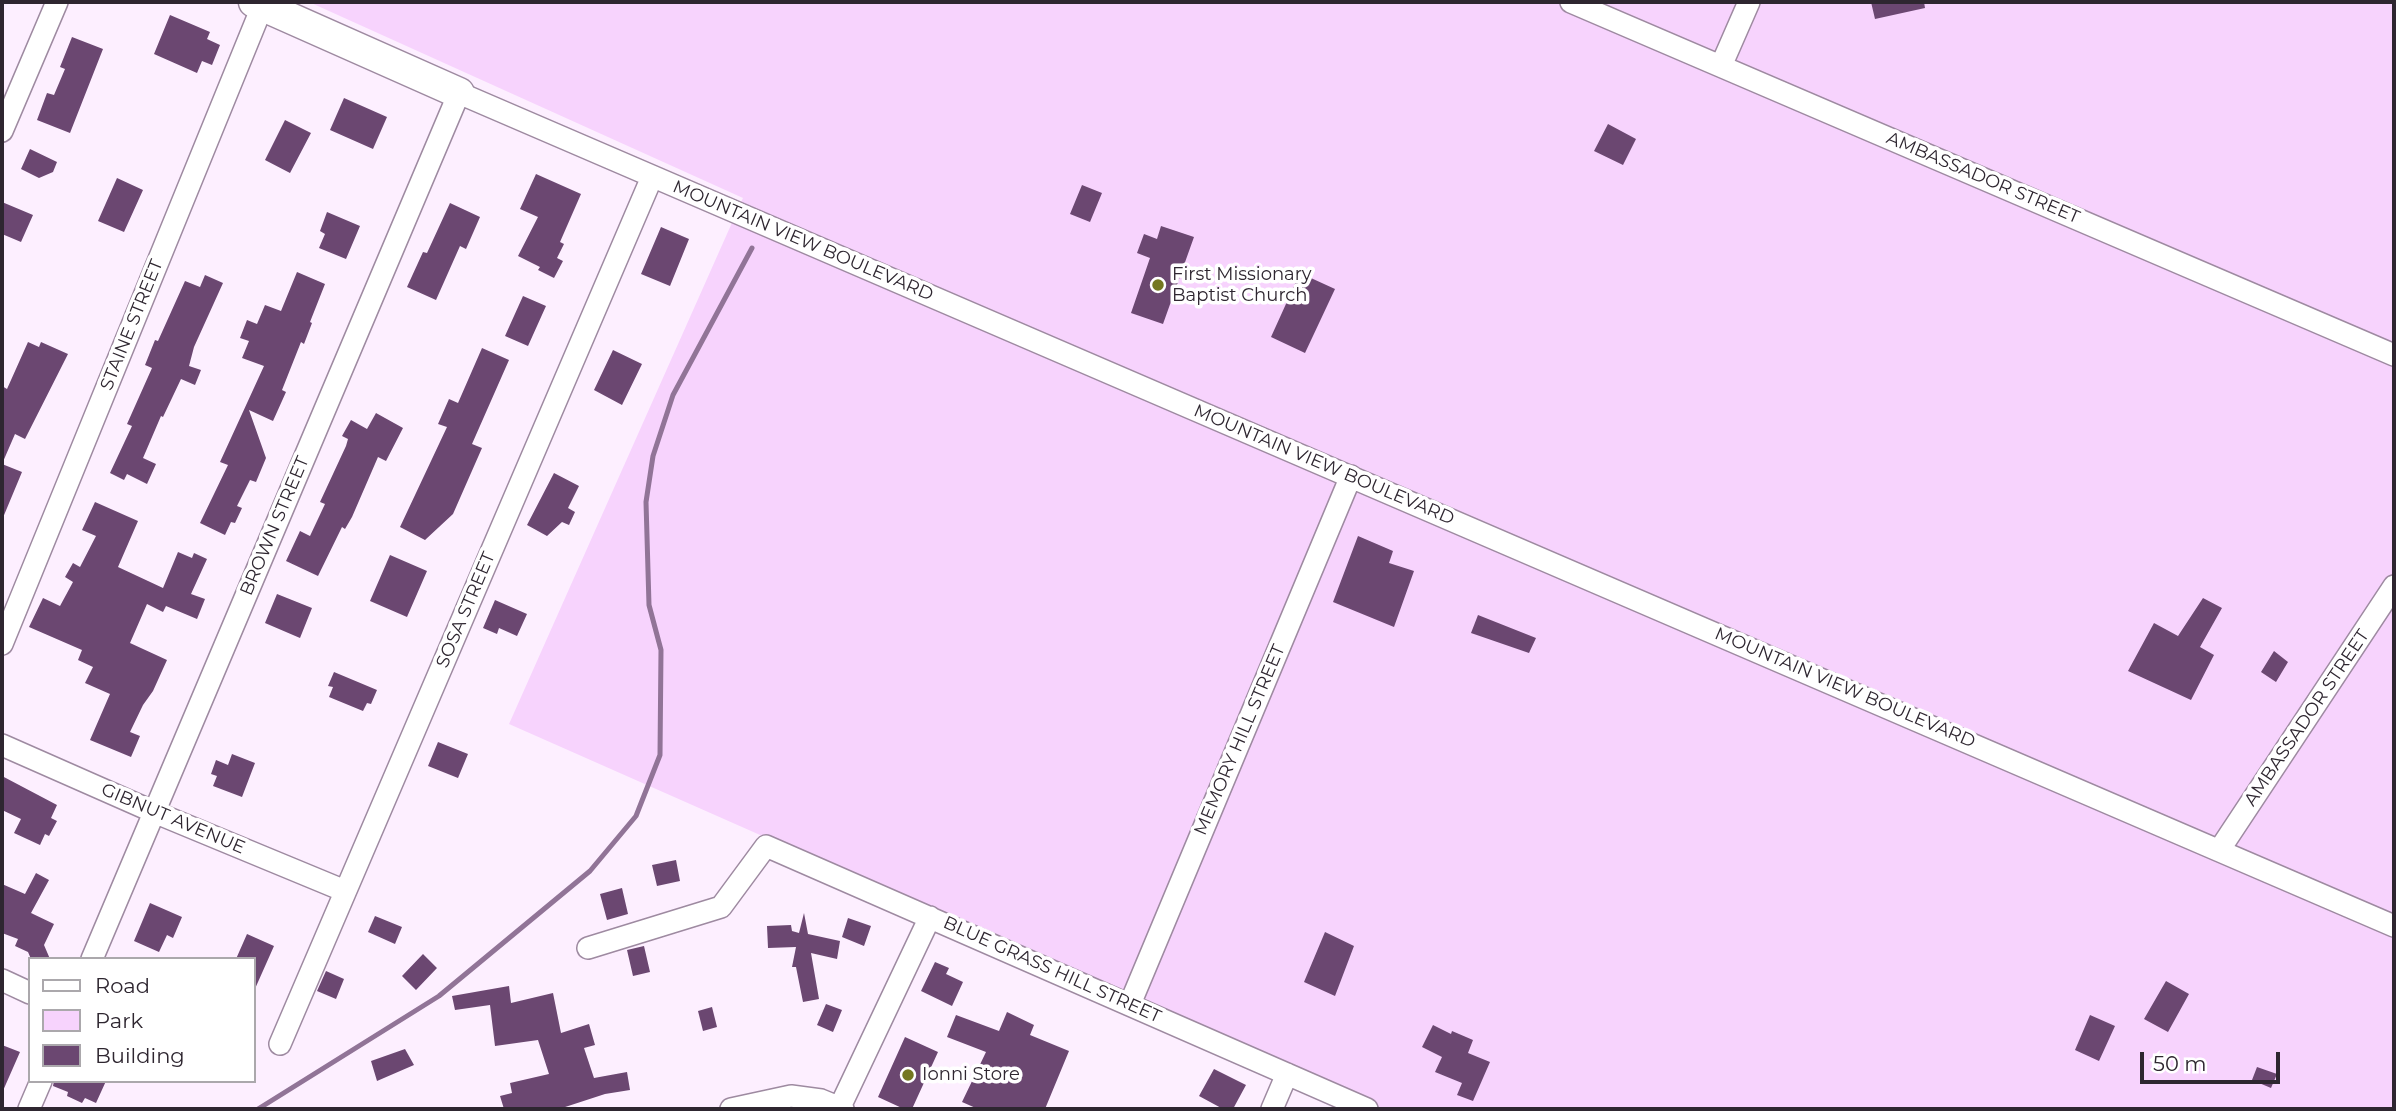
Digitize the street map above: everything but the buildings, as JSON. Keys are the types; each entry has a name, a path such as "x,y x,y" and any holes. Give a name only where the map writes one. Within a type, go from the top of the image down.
{"street":[{"path":"2,128 57,2"},
{"name":"AMBASSADOR STREET","path":"1571,2 2394,355"},
{"path":"1721,66 1749,2"},
{"name":"MOUNTAIN VIEW BOULEVARD","path":"260,3 652,177 2394,926"},
{"name":"STAINE STREET","path":"2,644 260,3"},
{"name":"BROWN STREET","path":"93,957 459,93"},
{"name":"SOSA STREET","path":"280,1044 652,177"},
{"name":"MEMORY HILL STREET","path":"1130,1004 1350,476"},
{"name":"AMBASSADOR STREET","path":"2220,849 2394,586"},
{"name":"GIBNUT AVENUE","path":"2,745 345,891"},
{"path":"587,948 721,907 766,846 930,917"},
{"name":"BLUE GRASS HILL STREET","path":"841,1109 930,917 1367,1109"},
{"path":"2,981 28,992"},
{"path":"1272,1109 1287,1074"},
{"path":"29,1109 40,1083"},
{"path":"731,1109 791,1096 821,1100 841,1109"}],"green space":[{"path":"309,2 2394,2 2394,1109 1380,1109 509,724 743,198"}],"waterway":[{"path":"258,1109 439,996 590,871 636,816 660,755 661,650 649,605 646,502 653,456 673,395 752,248"}],"place":[{"name":"First Missionary Baptist Church","path":"1158,285"},
{"name":"Ionni Store","path":"908,1075"}]}
